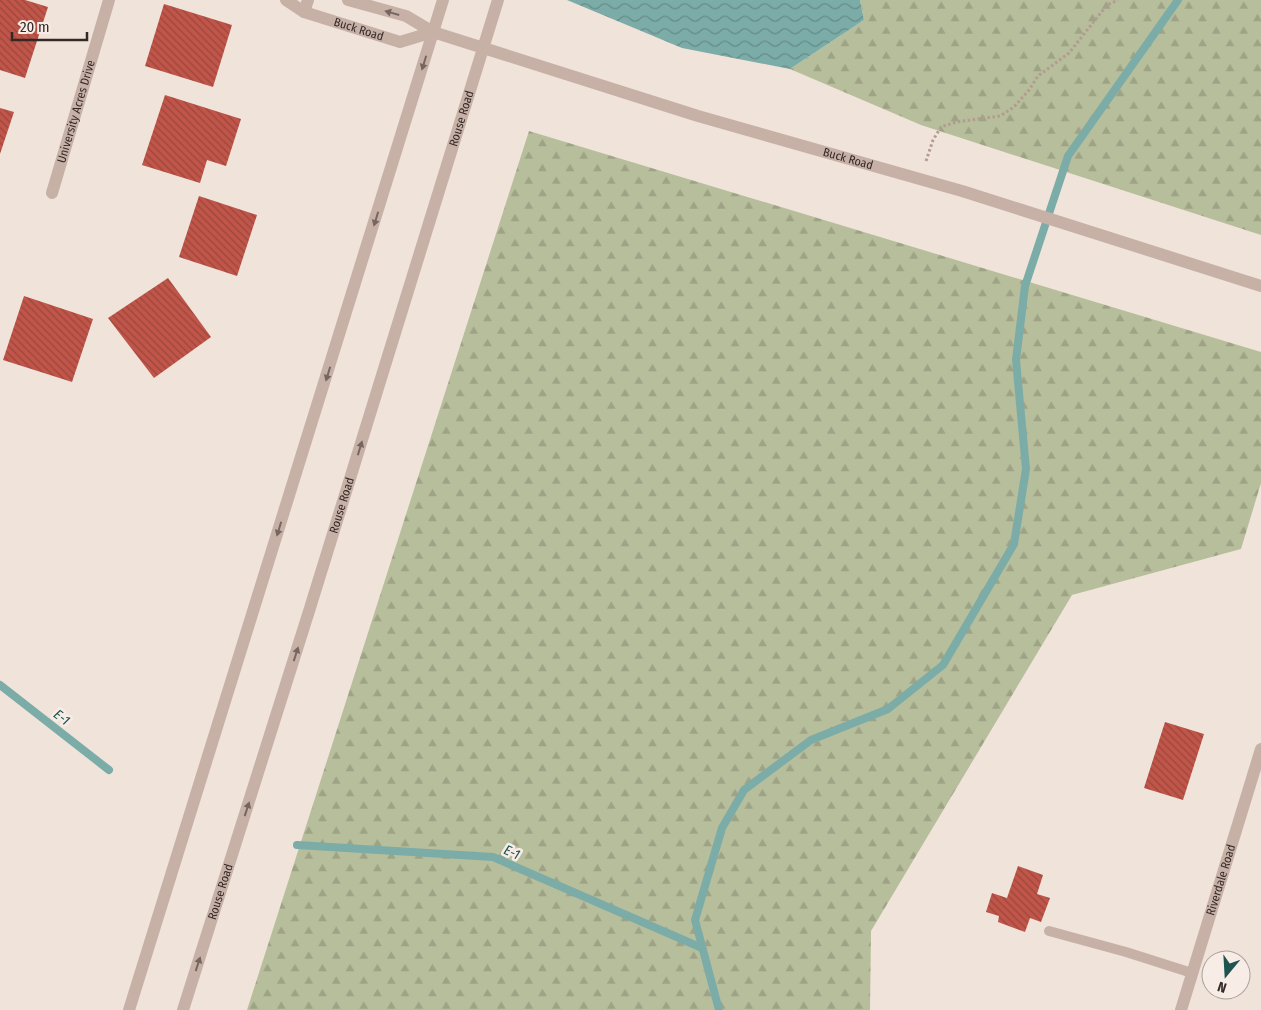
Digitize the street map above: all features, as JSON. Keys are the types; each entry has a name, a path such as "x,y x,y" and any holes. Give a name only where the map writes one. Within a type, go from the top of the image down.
{"street":[{"name":"University Acres Drive","path":"52,193 109,0"},
{"name":"Buck Road","path":"286,0 400,42 433,32"},
{"name":"Buck Road","path":"348,0 406,16 433,32 698,116 962,191 1261,286"},
{"path":"130,1010 443,0"},
{"name":"Rouse Road","path":"183,1010 319,580 498,0"},
{"name":"Riverdale Road","path":"1180,1010 1261,748"}],"lane":[{"path":"1049,931 1126,952 1192,973"}],"path":[{"path":"926,161 933,140 942,127 956,122 1000,116 1014,106 1029,90 1038,76 1069,53 1107,5 1118,0"}],"green space":[{"path":"860,0 1261,0 1261,235 921,125 790,69 864,20"},
{"path":"529,131 1261,352 1261,483 1241,549 1072,595 871,931 870,1010 247,1010"}],"water":[{"path":"567,0 860,0 864,20 790,69 682,48"}],"building":[{"path":"0,0 25,0 48,7 25,78 0,70"},
{"path":"164,4 232,25 213,87 145,66"},
{"path":"165,95 241,119 226,166 207,160 200,183 142,165"},
{"path":"0,108 14,112 0,154"},
{"path":"199,196 257,215 237,276 179,257"},
{"path":"168,278 211,337 154,378 108,318"},
{"path":"24,296 93,319 72,382 3,360"},
{"path":"1165,722 1204,734 1183,800 1144,788"},
{"path":"1018,866 1043,875 1037,894 1050,898 1041,922 1030,918 1025,932 998,922 999,916 986,912 992,893 1007,898"}],"waterway":[{"path":"719,1010 695,920 722,828 744,790 811,740 888,709 943,665 1014,544 1026,469 1016,360 1025,286 1068,156 1178,0"},
{"name":"E-1","path":"0,685 109,770"},
{"name":"E-1","path":"297,845 493,857 702,948"}]}
